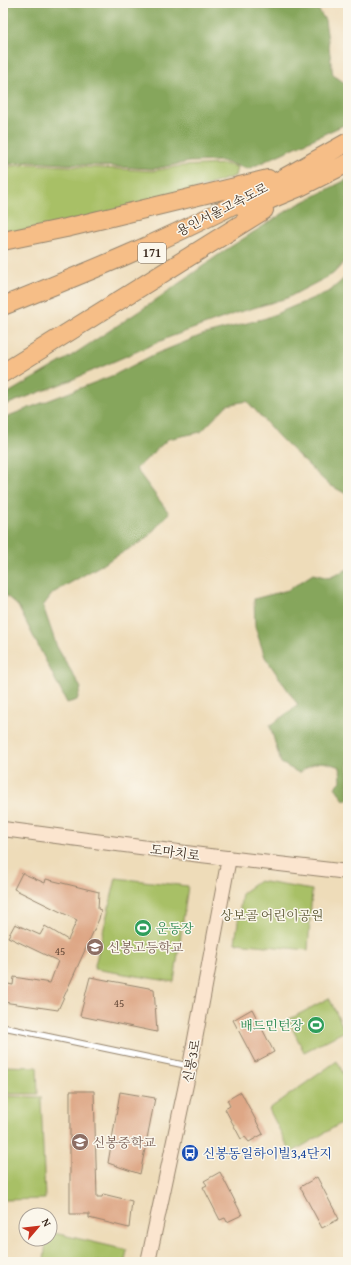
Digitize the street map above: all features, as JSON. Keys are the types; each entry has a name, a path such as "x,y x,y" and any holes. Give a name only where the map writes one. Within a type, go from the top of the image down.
{"highway":[{"name":"용인서울고속도로","path":"3,317 129,263 205,228 297,180 348,142"},
{"name":"용인서울고속도로","path":"3,306 101,267 239,202 348,163"},
{"path":"3,241 297,180"},
{"path":"3,373 195,254 297,180"}],"street":[{"name":"도마치로","path":"3,829 348,872"},
{"name":"신봉3로","path":"148,1262 190,1066 229,858"}],"lane":[{"path":"3,1027 190,1066"}],"green space":[{"path":"3,3 314,3 325,20 333,75 348,85 348,123 248,169 221,161 189,162 154,169 30,162 3,165"},
{"path":"31,164 153,171 181,166 224,164 237,167 235,176 158,202 3,235 3,167"},
{"path":"348,179 348,258 333,274 287,298 240,312 170,337 69,381 3,406 3,396 71,356 150,304 224,251 293,207"},
{"path":"348,275 348,495 328,484 280,438 247,401 227,405 201,432 168,439 136,469 169,513 146,539 53,593 43,606 57,647 81,688 77,700 67,703 18,606 3,593 3,418 114,375 153,355 202,335 266,318 330,291"},
{"path":"348,569 348,800 344,800 335,787 341,781 340,767 319,762 299,773 281,763 270,726 298,705 265,657 255,627 254,599 288,590 313,574 329,578"},
{"name":"운동장","path":"116,878 188,886 174,982 94,969"},
{"name":"상보골 어린이공원","path":"259,881 312,890 308,950 235,943 242,893"},
{"name":"배드민턴장","path":"329,998 345,1031 304,1052 288,1020"},
{"path":"337,1061 348,1083 348,1119 291,1153 269,1109"},
{"path":"3,1066 37,1067 38,1094 3,1094"},
{"path":"3,1096 41,1097 45,1199 3,1200"},
{"path":"58,1234 127,1250 125,1262 44,1262 45,1247 58,1247"}],"building":[{"name":"신봉고등학교","path":"22,873 45,883 46,879 99,892 98,909 101,910 99,919 58,1010 3,1002 3,983 13,985 14,977 50,983 58,961 8,937 15,924 40,935 45,926 68,940 77,920 14,889"},
{"path":"90,977 154,989 157,1032 80,1016"},
{"path":"252,1009 274,1052 255,1062 233,1020"},
{"name":"신봉중학교","path":"70,1091 94,1091 97,1197 102,1197 103,1194 132,1201 129,1228 89,1218 89,1214 70,1214"},
{"path":"120,1092 155,1098 140,1174 108,1163"},
{"path":"241,1092 263,1134 249,1142 245,1137 241,1139 225,1109 230,1106 227,1100"},
{"path":"220,1172 242,1215 227,1222 225,1218 220,1220 203,1187 207,1185 204,1181"},
{"path":"317,1177 339,1219 322,1228 300,1187"}],"place":[{"name":"운동장","path":"143,928"},
{"name":"신봉고등학교","path":"95,947"},
{"name":"배드민턴장","path":"316,1025"},
{"name":"신봉중학교","path":"80,1142"},
{"name":"신봉동일하이빌3,4단지","path":"190,1153"}]}
